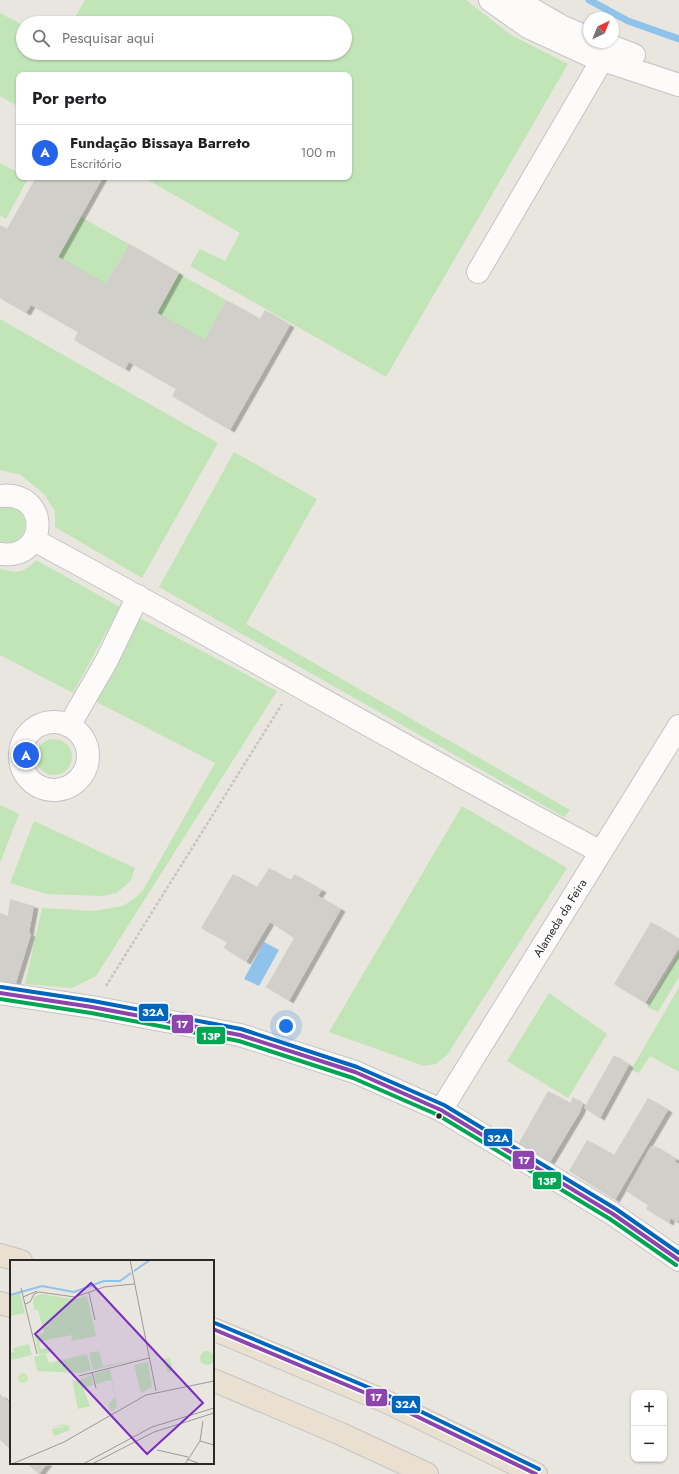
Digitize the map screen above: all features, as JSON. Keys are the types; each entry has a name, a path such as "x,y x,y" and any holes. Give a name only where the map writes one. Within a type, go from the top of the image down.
{"highway":[{"path":"0,1255 18,1260"},
{"path":"0,1303 10,1306"},
{"path":"214,1329 386,1402 536,1474"},
{"path":"214,1380 341,1434 427,1474"}],"street":[{"path":"490,0 528,27 601,51 679,85"},
{"path":"516,0 561,26 583,35"},
{"path":"601,51 617,50 679,70"},
{"path":"478,272 601,51"},
{"path":"0,496 9,494 20,497 28,502 35,510 38,520 38,530 34,540 28,548 20,553 10,555 0,554"},
{"path":"34,540 138,596 514,806 601,852"},
{"path":"69,726 107,660 138,596"},
{"name":"Alameda da Feira","path":"441,1110 679,726"},
{"path":"0,993 92,1007 240,1035 355,1072 441,1110 613,1214 679,1260"}],"path":[{"path":"92,1007 296,684"}],"green space":[{"path":"85,0 466,0 511,35 568,64 386,377 190,266 200,249 225,261 240,233 148,180 352,180 352,72 16,72 16,105 0,96 0,13 16,21 16,60 352,60 352,16 76,16"},
{"path":"0,163 16,171 16,180 27,180 6,219 0,215"},
{"path":"81,217 129,244 106,284 58,257"},
{"path":"179,274 226,300 204,340 157,313"},
{"path":"0,319 218,443 142,578 55,527 55,511 44,494 21,475 0,470"},
{"path":"234,452 317,499 246,624 570,810 564,817 159,587"},
{"path":"5,507 15,509 25,520 25,528 22,535 17,540 10,542 0,541 0,508"},
{"path":"36,560 120,607 73,693 0,655 0,569 15,572 20,571 27,568"},
{"path":"138,617 277,691 96,976 72,988 25,984 42,908 92,911 123,906 135,898 143,890 215,763 93,700"},
{"path":"54,739 64,742 69,747 72,757 69,767 64,772 54,775 44,772 39,767 36,757 39,747 44,742"},
{"path":"0,805 19,814 0,863"},
{"path":"462,806 567,868 447,1055 436,1064 424,1066 329,1032"},
{"path":"34,821 135,868 131,880 116,893 102,896 47,894 10,883"},
{"path":"679,953 679,977 658,1012 647,1007"},
{"path":"679,987 679,1072 650,1056 639,1073 631,1070"},
{"path":"549,993 607,1034 568,1098 507,1061"}],"water":[{"path":"264,942 279,950 259,986 244,979"}],"building":[{"path":"34,180 101,180 58,257 106,284 129,244 179,273 157,313 204,340 226,300 260,319 265,310 290,325 230,430 172,396 176,389 129,362 125,369 74,340 78,332 31,305 26,313 0,298 0,225 7,229"},
{"path":"269,868 291,880 294,874 322,890 318,896 341,909 289,1001 266,987 294,938 270,922 246,962 224,948 227,942 201,928 233,874 257,887"},
{"path":"10,899 34,906 29,933 31,934 15,986 0,982 0,913 8,916"},
{"path":"651,922 679,939 679,948 645,1003 614,984"},
{"path":"614,1055 629,1065 600,1118 584,1108"},
{"path":"548,1091 570,1103 573,1097 583,1104 580,1112 550,1162 519,1146 520,1141"},
{"path":"648,1098 668,1110 615,1200 569,1171 587,1140 614,1155"},
{"path":"651,1146 653,1148 655,1146 676,1159 675,1162 679,1164 679,1219 677,1223 671,1218 669,1223 646,1209 648,1205 626,1191"},
{"path":"0,1394 10,1403 10,1449 0,1440"},
{"path":"27,1464 47,1464 39,1474"}],"waterway":[{"path":"589,0 628,21 679,39"}],"transit line":[{"name":"32A","path":"1,987 93,1001 241,1029 357,1067 444,1105 616,1209 679,1253"},
{"name":"17","path":"0,993 92,1007 240,1035 355,1072 441,1110 613,1214 679,1260"},
{"name":"13P","path":"0,999 91,1013 239,1041 353,1078 438,1115 610,1219 676,1265"},
{"name":"32A","path":"215,1323 389,1396 539,1469"},
{"name":"17","path":"214,1329 387,1402 536,1474"}],"place":[{"name":"Fundação Bissaya Barreto","path":"26,755"}]}
